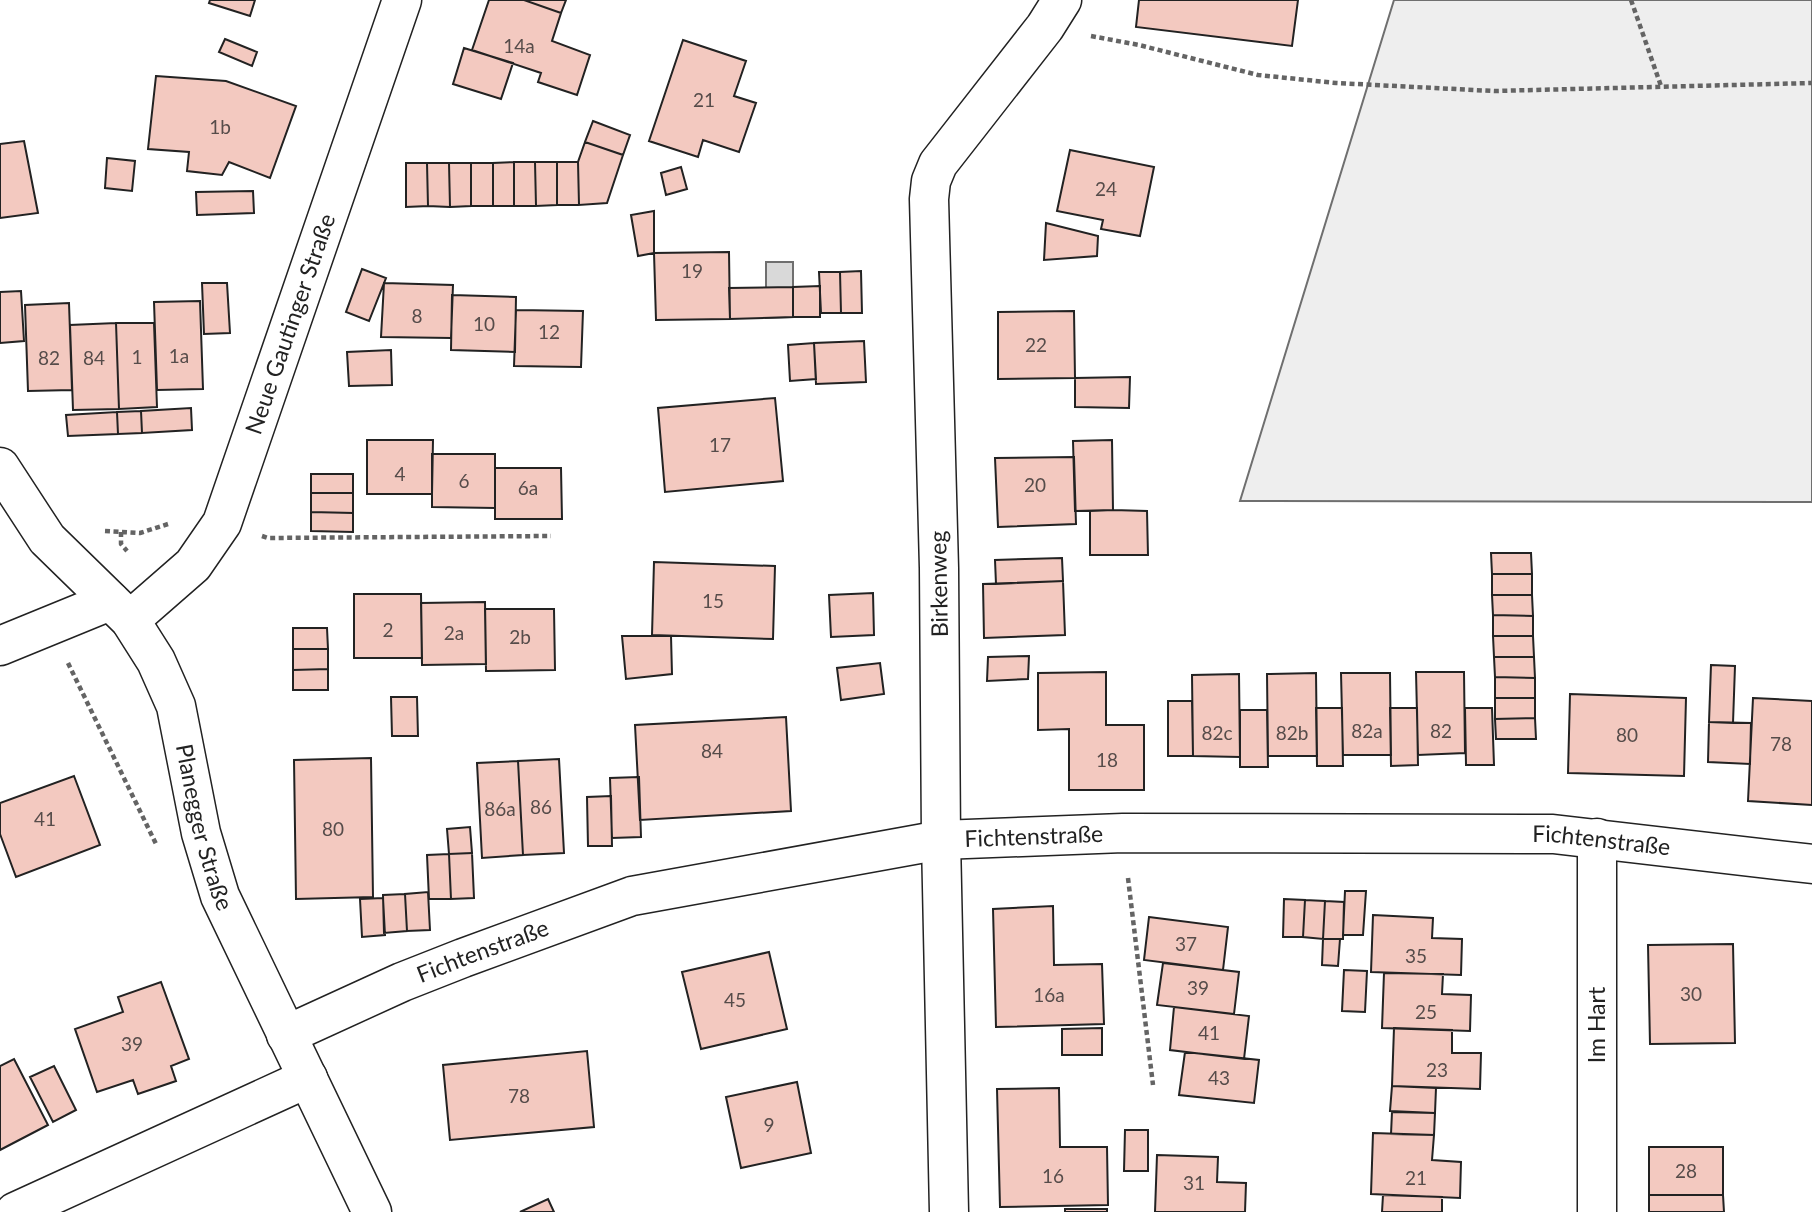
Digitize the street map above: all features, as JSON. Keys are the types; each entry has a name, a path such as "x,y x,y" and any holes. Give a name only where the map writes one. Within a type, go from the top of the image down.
{"street":[{"name":"Neue Gautinger Straße","path":"0,646 50,625 120,610 192,565 223,519 402,0"},
{"name":"Birkenweg","path":"950,1212 941,840 939,580 929,200 931,181 938,164 1053,14"},
{"name":"Planegger Straße","path":"0,467 47,539 120,610 156,661 176,706 201,833 220,896 372,1212"},
{"name":"Fichtenstraße","path":"286,1035 438,968 632,896 941,840 1123,833 1553,834 1812,864"},
{"name":"Im Hart","path":"1597,838 1597,1212"},
{"path":"15,1212 308,1078"}],"path":[{"path":"1631,0 1661,86"},
{"path":"1053,14 1139,45 1258,75 1336,83 1494,91 1812,83"},
{"path":"103,531 140,533 167,524 177,517"},
{"path":"223,519 268,538 551,536"},
{"path":"121,533 121,544"},
{"path":"50,625 158,850"},
{"path":"1123,833 1153,1086"}],"shaded area":[{"path":"1394,0 1812,0 1812,502 1240,501"},
{"path":"766,262 793,262 793,317 766,318"}],"building":[{"path":"210,0 255,0 250,16 209,3"},
{"path":"489,0 524,0 561,13 552,41 590,55 577,95 538,82 541,73 472,50"},
{"path":"524,0 566,0 561,13"},
{"path":"1139,0 1298,0 1292,46 1136,27"},
{"path":"225,39 257,52 252,66 219,52"},
{"path":"683,40 746,61 734,96 756,103 739,152 703,140 698,157 649,141"},
{"path":"464,48 513,63 501,99 453,84"},
{"path":"156,76 226,81 296,106 270,178 229,162 222,175 187,171 189,152 148,149"},
{"path":"593,121 630,135 623,155 585,142"},
{"path":"24,141 38,213 0,218 0,144"},
{"path":"585,142 623,155 607,203 579,205 578,162"},
{"path":"1070,150 1154,167 1140,236 1101,229 1103,220 1057,211"},
{"path":"107,158 135,161 132,191 105,188"},
{"path":"514,162 535,162 536,206 514,206"},
{"path":"514,162 514,206 493,206 493,163"},
{"path":"535,162 557,162 557,205 536,206"},
{"path":"557,162 578,162 579,205 557,205"},
{"path":"406,163 427,163 428,206 406,207"},
{"path":"427,163 449,163 450,207 428,206"},
{"path":"449,163 471,163 471,206 450,207"},
{"path":"471,163 493,163 493,206 471,206"},
{"path":"681,167 687,189 666,195 661,173"},
{"path":"253,191 254,213 197,215 196,192"},
{"path":"654,211 654,253 638,256 631,215"},
{"path":"1046,223 1098,236 1097,256 1044,260"},
{"path":"729,252 730,319 656,320 654,253"},
{"path":"362,269 386,278 369,321 346,312"},
{"path":"861,271 862,313 841,313 840,272"},
{"path":"819,272 840,272 841,313 821,313"},
{"path":"202,283 227,283 230,333 204,334"},
{"path":"384,283 453,285 451,338 381,337"},
{"path":"820,286 820,317 793,317 793,287"},
{"path":"793,287 793,317 730,319 729,288"},
{"path":"21,291 24,341 0,343 0,292"},
{"path":"452,295 516,297 515,352 451,350"},
{"path":"200,301 203,389 157,390 154,302"},
{"path":"69,303 72,390 28,391 25,305"},
{"path":"516,310 583,311 581,367 514,366"},
{"path":"1074,311 1075,378 998,379 998,312"},
{"path":"116,323 154,323 157,407 119,409"},
{"path":"116,323 119,409 73,410 70,325"},
{"path":"864,341 866,382 816,384 814,343"},
{"path":"814,343 816,379 790,381 788,345"},
{"path":"391,350 392,385 349,386 347,352"},
{"path":"1130,377 1129,408 1075,407 1075,378"},
{"path":"775,398 783,481 665,492 658,408"},
{"path":"191,408 192,430 142,433 141,411"},
{"path":"141,411 142,433 118,434 117,412"},
{"path":"117,412 118,434 68,436 66,415"},
{"path":"367,440 433,440 432,494 367,494"},
{"path":"1112,440 1113,510 1075,511 1073,441"},
{"path":"432,454 495,454 495,508 432,507"},
{"path":"1074,457 1076,524 998,527 995,458"},
{"path":"495,468 561,468 562,519 495,519"},
{"path":"311,474 353,474 353,493 311,493"},
{"path":"311,493 353,493 353,513 311,512"},
{"path":"1090,511 1147,511 1148,555 1090,555"},
{"path":"311,512 353,513 353,532 311,531"},
{"path":"1491,553 1531,553 1532,574 1492,574"},
{"path":"1062,558 1063,581 996,584 995,560"},
{"path":"654,562 775,566 773,639 652,635"},
{"path":"1492,574 1532,574 1532,595 1492,595"},
{"path":"1063,581 1065,635 984,638 983,584"},
{"path":"873,593 874,635 831,637 829,595"},
{"path":"354,594 421,594 422,658 354,658"},
{"path":"1492,595 1532,595 1533,616 1493,615"},
{"path":"485,602 486,664 422,665 421,603"},
{"path":"485,609 554,609 555,670 486,671"},
{"path":"1493,615 1533,616 1533,636 1493,636"},
{"path":"293,628 327,628 328,649 293,649"},
{"path":"622,636 671,636 672,674 626,679"},
{"path":"1493,636 1533,636 1534,657 1494,657"},
{"path":"293,649 328,649 328,669 293,670"},
{"path":"1029,656 1028,679 987,681 988,657"},
{"path":"1494,657 1534,657 1535,678 1495,677"},
{"path":"880,663 884,694 841,700 837,668"},
{"path":"1711,665 1735,666 1733,723 1709,722"},
{"path":"328,669 328,690 293,690 293,670"},
{"path":"1106,672 1106,725 1144,725 1144,790 1069,790 1069,729 1038,730 1038,673"},
{"path":"1416,672 1464,672 1465,753 1418,755"},
{"path":"1316,673 1317,756 1268,756 1267,674"},
{"path":"1341,673 1390,673 1391,755 1343,755"},
{"path":"1239,674 1240,757 1193,756 1192,675"},
{"path":"1495,677 1535,678 1535,698 1495,698"},
{"path":"1570,694 1686,698 1684,776 1568,773"},
{"path":"391,697 417,697 418,736 392,736"},
{"path":"1495,698 1535,698 1535,718 1495,719"},
{"path":"1753,698 1812,701 1812,805 1748,801"},
{"path":"1168,701 1192,701 1193,756 1168,756"},
{"path":"1316,708 1342,708 1343,766 1317,766"},
{"path":"1390,708 1417,708 1418,765 1391,766"},
{"path":"1465,708 1492,708 1494,765 1466,765"},
{"path":"1240,710 1267,710 1268,767 1240,767"},
{"path":"786,717 791,811 640,820 635,725"},
{"path":"1535,718 1536,739 1496,739 1495,719"},
{"path":"1709,722 1751,723 1750,764 1708,762"},
{"path":"371,758 373,897 296,899 294,760"},
{"path":"559,759 564,853 523,855 518,761"},
{"path":"518,761 523,855 482,858 477,763"},
{"path":"74,776 100,845 16,877 0,834 0,803"},
{"path":"639,777 641,837 612,838 610,778"},
{"path":"611,796 612,846 588,846 587,797"},
{"path":"470,827 472,853 449,854 447,829"},
{"path":"472,853 474,898 451,899 449,854"},
{"path":"449,854 451,899 429,899 427,855"},
{"path":"1345,891 1366,891 1363,935 1343,935"},
{"path":"428,892 430,930 407,931 405,894"},
{"path":"405,894 407,931 384,933 383,895"},
{"path":"383,898 385,935 362,937 360,899"},
{"path":"1284,899 1305,900 1303,937 1283,937"},
{"path":"1305,900 1325,901 1323,939 1303,937"},
{"path":"1325,901 1344,902 1343,939 1323,939"},
{"path":"1053,906 1054,965 1102,964 1104,1024 996,1027 993,909"},
{"path":"1373,915 1433,918 1432,938 1462,939 1461,975 1371,972"},
{"path":"1149,917 1228,927 1223,970 1144,960"},
{"path":"1323,939 1340,939 1338,966 1322,965"},
{"path":"1733,944 1735,1043 1650,1044 1648,945"},
{"path":"769,952 787,1029 701,1049 682,972"},
{"path":"1163,963 1239,972 1234,1014 1157,1005"},
{"path":"1344,970 1367,971 1365,1012 1342,1011"},
{"path":"1384,973 1443,974 1442,994 1471,995 1470,1031 1382,1028"},
{"path":"161,982 189,1059 171,1066 176,1081 138,1094 133,1080 97,1092 75,1029 123,1012 118,997"},
{"path":"1174,1007 1249,1016 1244,1059 1170,1050"},
{"path":"1102,1028 1102,1055 1062,1055 1062,1029"},
{"path":"1394,1028 1452,1030 1452,1053 1481,1053 1480,1089 1392,1086"},
{"path":"587,1051 594,1127 450,1140 443,1065"},
{"path":"1185,1052 1259,1060 1254,1103 1179,1095"},
{"path":"14,1059 48,1125 0,1150 0,1066"},
{"path":"54,1066 76,1110 53,1122 30,1077"},
{"path":"797,1082 811,1153 741,1168 726,1097"},
{"path":"1392,1086 1436,1088 1435,1113 1390,1111"},
{"path":"1059,1088 1060,1147 1107,1147 1108,1205 1000,1207 997,1089"},
{"path":"1392,1112 1435,1113 1434,1135 1391,1134"},
{"path":"1125,1130 1148,1130 1148,1171 1124,1171"},
{"path":"1373,1133 1434,1135 1432,1160 1461,1162 1460,1198 1371,1194"},
{"path":"1649,1147 1723,1147 1723,1195 1649,1195"},
{"path":"1157,1155 1218,1157 1217,1182 1246,1183 1245,1212 1155,1212"},
{"path":"1383,1195 1442,1197 1442,1212 1382,1212"},
{"path":"1649,1195 1723,1195 1724,1212 1649,1212"},
{"path":"548,1199 554,1212 520,1212"},
{"path":"1065,1209 1107,1209 1107,1212 1065,1212"}]}
